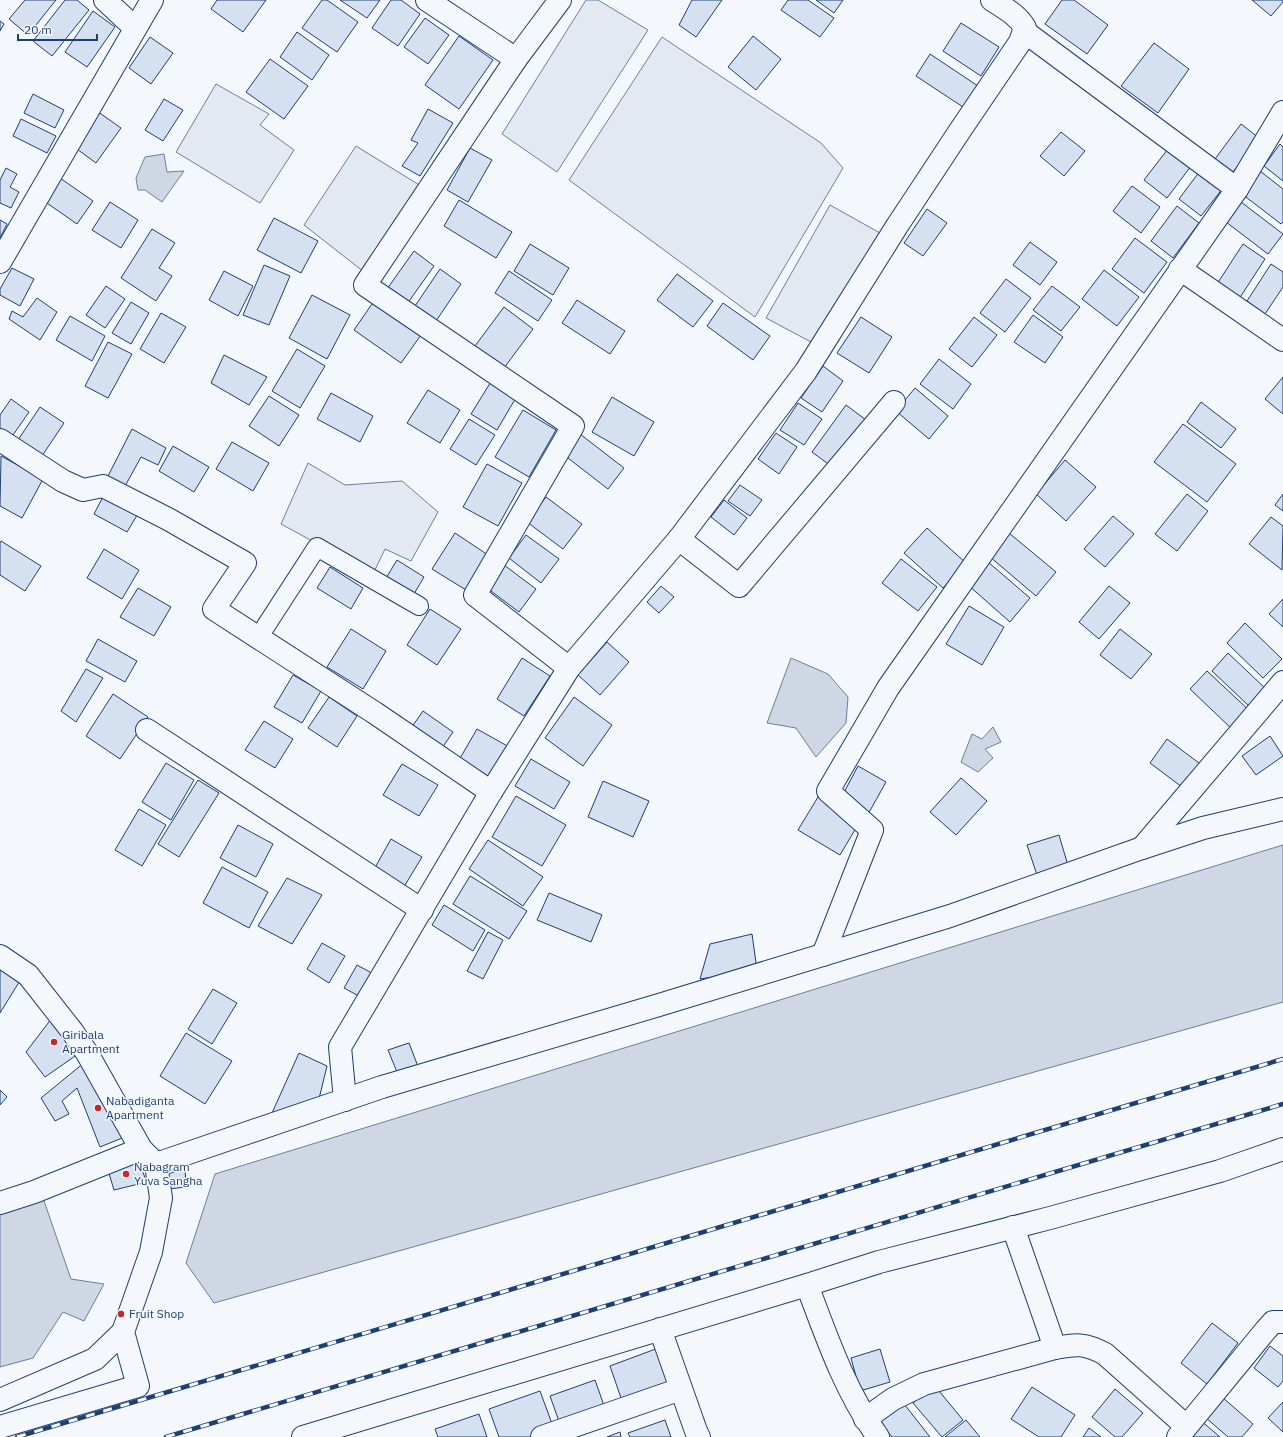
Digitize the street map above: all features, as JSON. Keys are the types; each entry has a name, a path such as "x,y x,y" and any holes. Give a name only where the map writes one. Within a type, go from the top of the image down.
{"street":[{"path":"105,0 135,28"},
{"path":"0,262 152,0"},
{"path":"427,0 516,59"},
{"path":"560,0 516,59 365,285 573,426 475,595 569,668"},
{"path":"345,1100 340,1047 492,792 569,668 678,539 806,371 897,226 1017,47 1025,32 1023,23 1013,14 992,0"},
{"path":"1025,32 1237,189"},
{"path":"823,955 872,830 828,791 888,688 1237,189 1283,112"},
{"path":"1180,269 1283,340"},
{"path":"678,539 738,586 894,402"},
{"path":"0,440 63,481 83,490 103,486 168,518 245,563 214,609 375,713 492,792"},
{"path":"258,638 317,547 418,606"},
{"path":"1142,848 1283,682"},
{"path":"147,730 422,910"},
{"path":"156,1164 382,1087 950,916 1203,828 1283,809"},
{"path":"0,956 28,975 72,1030 87,1053 140,1150 156,1164 161,1198 151,1252 123,1332 95,1359 0,1400"},
{"path":"303,1437 879,1262 1220,1171 1283,1149"},
{"path":"0,1202 34,1192 140,1150"},
{"path":"1013,1227 1055,1348"},
{"path":"807,1285 853,1398 865,1420 878,1437"},
{"path":"865,1420 893,1399 924,1384 1055,1348 1075,1344 1093,1348 1105,1354 1182,1432 1273,1322 1283,1322"},
{"path":"660,1329 699,1437"},
{"path":"0,1427 138,1386 123,1332"},
{"path":"542,1437 681,1390"}],"shaded area":[{"path":"586,0 598,0 648,30 557,172 502,134"},
{"path":"662,37 821,143 843,168 755,317 569,180"},
{"path":"216,84 269,114 260,125 294,150 260,203 176,152"},
{"path":"356,146 421,186 364,272 304,225"},
{"path":"164,154 167,172 184,171 162,202 145,190 138,190 136,178 145,157"},
{"path":"830,205 880,233 811,342 766,318"},
{"path":"308,463 345,485 402,481 438,512 411,561 385,549 373,574 281,524"},
{"path":"791,658 828,674 848,697 846,723 816,757 796,728 767,723"},
{"path":"993,727 1001,742 985,749 993,758 978,772 961,762 972,734 982,739"},
{"path":"1283,845 1283,1002 214,1303 186,1263 215,1174"},
{"path":"43,1198 71,1279 104,1284 84,1321 63,1312 33,1358 0,1367 0,1212"}],"building":[{"path":"25,0 56,0 28,35 9,19"},
{"path":"65,0 77,0 89,10 52,56 33,41"},
{"path":"217,0 266,0 243,32 211,9"},
{"path":"322,0 327,0 358,22 337,52 302,28"},
{"path":"340,0 380,0 367,18"},
{"path":"391,0 401,0 420,14 398,46 372,28"},
{"path":"692,0 722,0 696,37 679,25"},
{"path":"788,0 808,0 834,18 820,37 781,10"},
{"path":"816,0 843,0 834,13"},
{"path":"1062,0 1074,0 1108,25 1087,54 1045,24"},
{"path":"1252,0 1283,0 1283,2 1271,16"},
{"path":"93,11 115,27 87,67 65,52"},
{"path":"425,18 449,35 428,64 404,47"},
{"path":"0,21 4,24 0,31"},
{"path":"961,23 999,47 981,76 943,51"},
{"path":"297,32 329,55 312,80 280,57"},
{"path":"459,36 493,60 459,109 425,85"},
{"path":"753,36 781,59 756,90 728,67"},
{"path":"150,37 173,53 151,84 129,68"},
{"path":"1154,43 1189,69 1158,113 1121,86"},
{"path":"930,54 978,86 963,107 916,76"},
{"path":"270,59 308,86 284,119 246,92"},
{"path":"33,94 64,110 55,128 24,113"},
{"path":"164,99 183,110 163,141 145,130"},
{"path":"94,109 121,128 96,163 70,144"},
{"path":"428,109 453,123 420,176 402,166 418,143 411,140"},
{"path":"21,119 56,136 47,153 13,136"},
{"path":"1241,124 1259,138 1233,172 1215,159"},
{"path":"1061,132 1085,151 1064,176 1040,156"},
{"path":"1280,144 1283,147 1283,181 1264,166"},
{"path":"1171,145 1194,162 1167,198 1144,180"},
{"path":"470,148 492,160 468,202 447,190"},
{"path":"6,168 17,174 10,187 19,192 11,208 0,203 0,180"},
{"path":"1200,171 1223,188 1201,216 1179,199"},
{"path":"1260,171 1283,189 1283,222 1281,224 1242,194"},
{"path":"60,178 93,201 77,224 44,201"},
{"path":"1132,186 1160,207 1141,233 1113,211"},
{"path":"459,200 512,232 496,258 444,226"},
{"path":"110,202 138,220 121,248 92,230"},
{"path":"1241,202 1283,234 1268,254 1226,222"},
{"path":"1177,206 1199,223 1173,258 1151,241"},
{"path":"927,209 947,223 923,256 904,243"},
{"path":"274,218 318,241 301,273 257,250"},
{"path":"0,220 7,224 0,238"},
{"path":"152,229 175,243 159,268 172,276 156,301 121,278"},
{"path":"1135,238 1167,262 1144,293 1112,269"},
{"path":"1030,242 1057,262 1040,285 1013,265"},
{"path":"530,244 569,268 553,295 514,271"},
{"path":"1243,244 1265,259 1239,299 1217,284"},
{"path":"414,251 434,266 407,304 387,289"},
{"path":"1271,264 1283,272 1283,287 1265,314 1247,301"},
{"path":"264,265 290,276 269,325 243,315"},
{"path":"12,268 34,279 20,306 0,295 0,289"},
{"path":"440,269 461,284 434,324 413,309"},
{"path":"1104,270 1139,297 1117,326 1082,299"},
{"path":"224,271 253,286 238,316 209,300"},
{"path":"509,271 552,300 538,321 495,293"},
{"path":"677,274 713,301 693,327 657,300"},
{"path":"1006,279 1031,298 1005,332 980,313"},
{"path":"106,286 125,299 105,328 86,315"},
{"path":"1052,286 1080,307 1061,331 1033,310"},
{"path":"312,295 350,315 327,359 289,338"},
{"path":"37,298 57,312 40,340 9,319 12,311 23,317"},
{"path":"577,300 625,331 610,354 562,323"},
{"path":"374,301 421,335 401,363 354,330"},
{"path":"131,302 149,313 131,344 112,333"},
{"path":"723,303 770,336 753,360 707,326"},
{"path":"504,307 533,329 504,368 475,346"},
{"path":"161,313 186,327 164,363 140,349"},
{"path":"1033,315 1063,337 1045,363 1014,342"},
{"path":"70,316 105,336 92,361 56,340"},
{"path":"861,317 892,337 869,373 837,353"},
{"path":"974,317 997,335 972,367 949,349"},
{"path":"108,342 132,354 108,398 85,386"},
{"path":"297,349 325,366 300,408 272,391"},
{"path":"224,355 267,377 249,405 211,383"},
{"path":"939,359 971,384 953,409 920,384"},
{"path":"823,366 843,381 822,412 801,398"},
{"path":"1283,377 1283,414 1265,399"},
{"path":"492,380 517,396 497,430 471,414"},
{"path":"915,388 948,416 929,439 896,411"},
{"path":"428,390 460,410 440,443 407,423"},
{"path":"331,393 373,416 360,442 317,419"},
{"path":"269,396 299,415 279,446 249,426"},
{"path":"612,397 654,422 634,456 592,432"},
{"path":"11,399 29,412 11,438 0,430 0,415"},
{"path":"1201,402 1236,429 1221,448 1187,422"},
{"path":"798,403 822,419 804,445 780,430"},
{"path":"846,405 870,423 835,469 812,452"},
{"path":"40,407 64,423 40,459 16,443"},
{"path":"523,410 556,430 529,477 495,457"},
{"path":"469,419 495,435 476,465 450,449"},
{"path":"1183,424 1236,464 1207,502 1154,462"},
{"path":"132,429 166,448 158,465 141,457 124,488 107,478"},
{"path":"776,433 797,447 779,474 758,459"},
{"path":"580,434 624,468 608,489 564,455"},
{"path":"232,442 269,463 253,491 216,469"},
{"path":"173,446 209,467 194,492 159,471"},
{"path":"1,456 43,479 22,518 0,506"},
{"path":"1065,460 1096,487 1066,521 1036,494"},
{"path":"487,464 522,483 498,526 463,507"},
{"path":"740,485 762,500 750,516 728,501"},
{"path":"105,493 139,512 127,532 94,514"},
{"path":"1187,494 1208,511 1177,551 1155,534"},
{"path":"1283,494 1283,511 1275,505"},
{"path":"546,497 582,524 563,549 527,522"},
{"path":"724,500 747,518 734,535 711,517"},
{"path":"1113,516 1134,534 1105,567 1084,549"},
{"path":"1271,517 1283,526 1282,570 1249,544"},
{"path":"927,528 966,563 943,588 904,553"},
{"path":"455,533 488,555 466,590 432,569"},
{"path":"1009,533 1056,572 1036,596 989,556"},
{"path":"526,535 559,559 541,583 509,558"},
{"path":"1,541 41,566 25,591 0,575"},
{"path":"104,549 139,570 122,599 87,578"},
{"path":"901,559 937,587 918,611 882,583"},
{"path":"397,560 424,577 411,599 383,583"},
{"path":"988,562 1030,598 1010,622 968,585"},
{"path":"504,565 536,589 519,612 487,588"},
{"path":"330,567 363,588 351,609 317,588"},
{"path":"661,586 674,597 659,613 647,602"},
{"path":"1109,586 1130,603 1099,639 1079,622"},
{"path":"138,588 171,607 154,636 120,617"},
{"path":"1283,599 1283,627 1269,614"},
{"path":"969,606 1004,627 982,665 946,644"},
{"path":"430,609 461,629 437,665 407,645"},
{"path":"1245,623 1282,659 1263,678 1227,643"},
{"path":"351,629 386,651 363,689 327,667"},
{"path":"1120,629 1152,654 1131,679 1100,655"},
{"path":"98,639 137,661 125,682 86,661"},
{"path":"607,642 629,662 600,695 578,675"},
{"path":"1228,653 1267,690 1250,707 1212,671"},
{"path":"522,658 550,676 524,716 497,699"},
{"path":"86,669 103,678 76,722 61,711"},
{"path":"1207,671 1252,713 1235,732 1190,689"},
{"path":"293,675 321,691 302,723 274,707"},
{"path":"113,694 148,717 120,759 86,736"},
{"path":"329,697 357,716 337,747 308,728"},
{"path":"574,697 612,725 583,766 545,738"},
{"path":"423,711 453,732 440,751 409,731"},
{"path":"264,721 293,739 275,768 245,750"},
{"path":"477,729 511,748 493,780 459,760"},
{"path":"1270,736 1283,756 1256,775 1242,756"},
{"path":"1167,739 1203,766 1186,790 1150,763"},
{"path":"531,759 570,782 554,809 515,786"},
{"path":"166,763 194,780 171,820 142,802"},
{"path":"402,764 438,785 419,816 383,795"},
{"path":"858,766 886,782 867,816 841,798"},
{"path":"961,778 987,801 956,835 930,812"},
{"path":"198,780 219,793 179,857 158,844"},
{"path":"603,781 649,801 633,837 588,817"},
{"path":"516,796 566,825 542,866 492,837"},
{"path":"818,797 859,823 840,855 798,830"},
{"path":"139,809 166,825 142,866 115,850"},
{"path":"238,825 273,844 256,877 220,858"},
{"path":"1059,835 1069,869 1038,878 1027,845"},
{"path":"391,839 422,857 402,890 372,873"},
{"path":"488,840 543,877 523,906 469,869"},
{"path":"222,867 268,892 249,928 203,903"},
{"path":"470,876 527,911 509,939 453,904"},
{"path":"287,878 322,895 292,944 258,926"},
{"path":"549,893 602,915 591,942 537,920"},
{"path":"444,905 485,930 473,951 432,925"},
{"path":"488,932 503,940 483,979 467,971"},
{"path":"752,934 757,970 700,979 710,944"},
{"path":"322,943 345,956 329,983 307,969"},
{"path":"0,965 21,979 0,1013"},
{"path":"357,965 379,977 366,1000 344,988"},
{"path":"213,989 237,1003 212,1044 188,1029"},
{"name":"Giribala Apartment","path":"55,1014 78,1054 45,1077 26,1052"},
{"path":"186,1033 232,1061 205,1104 160,1076"},
{"path":"409,1043 419,1069 399,1077 388,1050"},
{"path":"299,1053 327,1066 318,1103 272,1113"},
{"name":"Nabadiganta Apartment","path":"85,1062 127,1136 100,1147 77,1088 62,1101 69,1114 55,1121 41,1098"},
{"path":"0,1090 7,1097 0,1105"},
{"name":"Nabagram Yuva Sangha","path":"135,1154 147,1182 114,1190 107,1167"},
{"path":"185,1168 186,1187 169,1189 168,1174"},
{"path":"1212,1323 1238,1343 1207,1384 1181,1363"},
{"path":"1270,1346 1283,1356 1283,1381 1278,1387 1254,1368"},
{"path":"661,1347 673,1380 621,1398 610,1366"},
{"path":"880,1349 890,1382 860,1391 851,1358"},
{"path":"595,1380 607,1414 562,1430 550,1396"},
{"path":"934,1385 963,1420 942,1437 913,1403"},
{"path":"1032,1387 1075,1415 1061,1437 1039,1437 1011,1419"},
{"path":"1115,1389 1143,1413 1122,1437 1115,1437 1092,1417"},
{"path":"540,1391 554,1429 531,1437 499,1437 489,1409"},
{"path":"1222,1397 1253,1424 1242,1437 1228,1437 1205,1417"},
{"path":"901,1400 930,1437 892,1437 878,1419"},
{"path":"1283,1402 1283,1432 1268,1418"},
{"path":"479,1414 487,1437 438,1437 435,1429"},
{"path":"1199,1419 1220,1437 1184,1437"},
{"path":"665,1420 671,1437 630,1437 628,1433"},
{"path":"966,1420 980,1437 945,1437"},
{"path":"1089,1428 1101,1437 1083,1437"},
{"path":"620,1432 621,1437 607,1437"}],"railway":[{"path":"17,1437 1283,1059"},
{"path":"166,1437 1283,1104"}],"place":[{"name":"Giribala Apartment","path":"54,1042"},
{"name":"Nabadiganta Apartment","path":"98,1108"},
{"name":"Nabagram Yuva Sangha","path":"126,1174"},
{"name":"Fruit Shop","path":"121,1314"}]}
